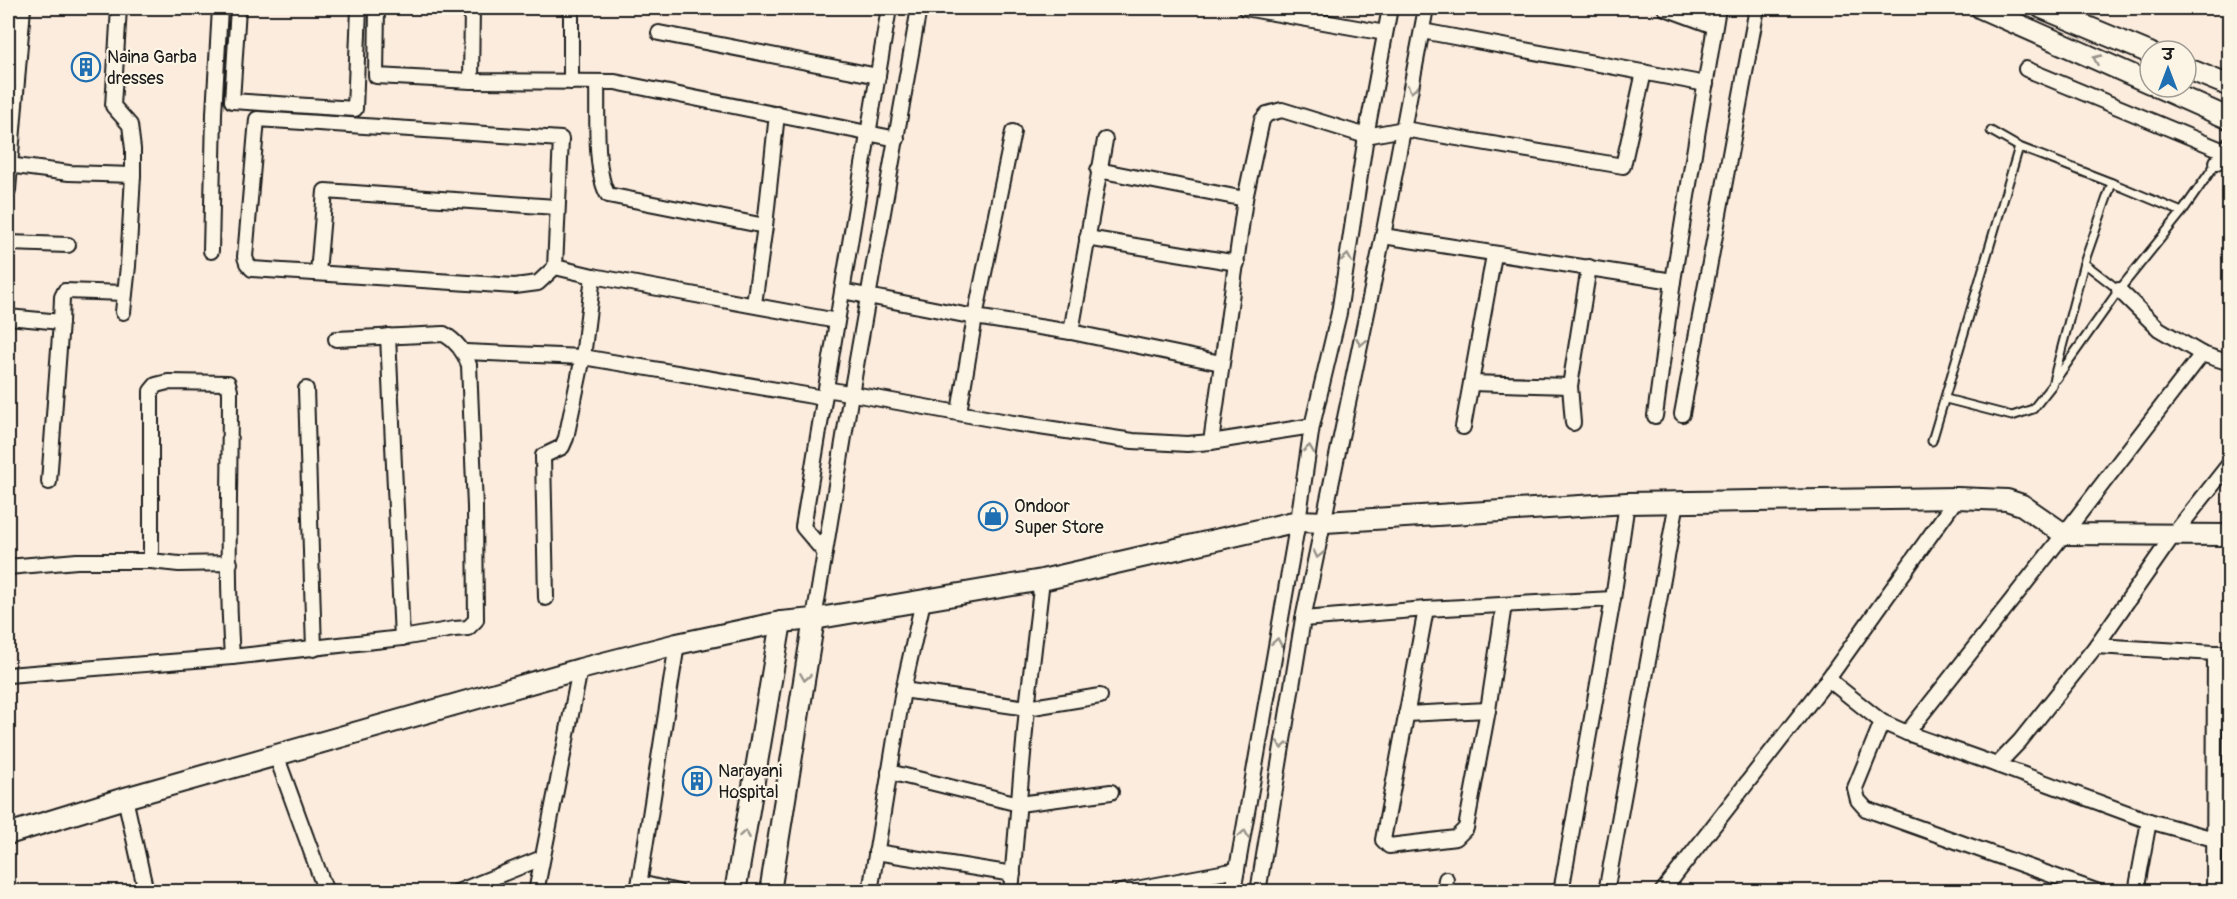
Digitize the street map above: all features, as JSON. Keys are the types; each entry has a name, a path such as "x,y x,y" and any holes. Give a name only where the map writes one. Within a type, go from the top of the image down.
{"street":[{"path":"8,190 12,81 23,8"},
{"path":"120,8 114,106 130,125 133,149 123,312"},
{"path":"211,251 214,113 220,8"},
{"path":"238,8 232,100 355,109 359,8"},
{"path":"377,8 376,76 471,81 615,82 897,139"},
{"path":"471,81 472,8"},
{"path":"571,8 571,82"},
{"path":"825,553 803,527 889,8"},
{"path":"770,891 851,394 919,8"},
{"path":"1245,8 1385,33"},
{"path":"1233,891 1298,521 1312,426 1339,313 1366,136 1390,8"},
{"path":"1258,891 1303,619 1383,236 1426,8"},
{"path":"1665,8 1714,26"},
{"path":"1655,416 1673,281 1718,8"},
{"path":"1682,414 1757,8"},
{"path":"1981,8 2138,78"},
{"path":"2032,30 2043,8 2138,48"},
{"path":"1422,32 1706,84"},
{"path":"659,33 878,76"},
{"path":"2026,69 2224,152"},
{"path":"1211,442 1245,199 1262,120 1267,114 1282,110 1366,136 1404,129 1623,166 1644,72"},
{"path":"2198,73 2229,86"},
{"path":"597,82 600,166 602,186 608,195 765,226"},
{"path":"2185,99 2229,119"},
{"path":"754,304 777,114"},
{"path":"257,119 561,139 556,207 555,267 538,283 515,286 252,269 245,257 257,119"},
{"path":"959,412 975,317 1012,132"},
{"path":"1071,332 1105,140"},
{"path":"8,165 69,173 133,175"},
{"path":"1098,170 1245,199"},
{"path":"318,273 325,191 556,207"},
{"path":"1383,236 1673,281"},
{"path":"1087,238 1237,263"},
{"path":"8,243 68,245"},
{"path":"1463,427 1494,255"},
{"path":"555,267 837,321"},
{"path":"1573,423 1570,386 1589,267"},
{"path":"546,598 543,456 562,447 566,438 583,357 594,276"},
{"path":"2119,290 2159,329 2202,354 2229,363"},
{"path":"49,482 62,297 65,291 125,293"},
{"path":"842,291 975,317 1071,332 1221,363"},
{"path":"8,317 61,322"},
{"path":"8,675 314,649 468,628 476,620 475,495 469,365 465,352 453,339 444,334 336,339"},
{"path":"388,336 402,638"},
{"path":"465,352 583,357 825,393 851,394 1013,423 1133,441 1187,444 1211,442 1312,426"},
{"path":"1907,733 2202,354"},
{"path":"152,561 151,391 156,385 168,382 228,383 230,391 230,563 228,604 232,657"},
{"path":"1471,383 1570,386"},
{"path":"306,389 314,649"},
{"path":"1997,765 2020,741 2096,646 2174,534 2229,463"},
{"path":"1662,891 1828,678 1957,498"},
{"path":"8,834 276,755 676,644 781,622 814,619 1042,580 1298,521 1325,522 1627,503 1957,498 2007,500 2022,505 2064,534 2229,535"},
{"path":"1606,891 1677,502"},
{"path":"1561,891 1613,600 1627,503"},
{"path":"8,567 77,561 230,563"},
{"path":"1011,891 1027,708 1042,580"},
{"path":"1303,619 1426,609 1613,600"},
{"path":"870,891 903,690 923,601"},
{"path":"1426,609 1383,840 1389,846 1456,838 1466,828 1488,710 1504,605"},
{"path":"735,891 781,622"},
{"path":"676,644 639,887 678,891"},
{"path":"2096,646 2229,653"},
{"path":"2214,891 2215,653"},
{"path":"536,891 580,669"},
{"path":"1828,678 1882,722 1907,733 2149,821 2214,839"},
{"path":"903,690 1027,708 1100,696"},
{"path":"1406,714 1488,710"},
{"path":"1882,722 1856,788 1858,800 1866,809 2099,891"},
{"path":"276,755 326,891"},
{"path":"889,772 1019,804 1111,792"},
{"path":"125,798 146,891"},
{"path":"2136,891 2149,821"},
{"path":"876,852 1012,874"},
{"path":"457,891 542,858"},
{"path":"1125,891 1237,870"}],"lane":[{"path":"1991,131 2019,147 2182,212"},
{"path":"1932,441 2019,147"},
{"path":"1946,399 2012,416 2033,409 2119,290 2182,212 2224,152"},
{"path":"2052,385 2084,263 2112,183"},
{"path":"2084,263 2119,290"}],"place":[{"name":"Naina Garba dresses","path":"86,67"},
{"name":"Ondoor Super Store","path":"993,516"},
{"name":"Narayani Hospital","path":"697,781"}]}
